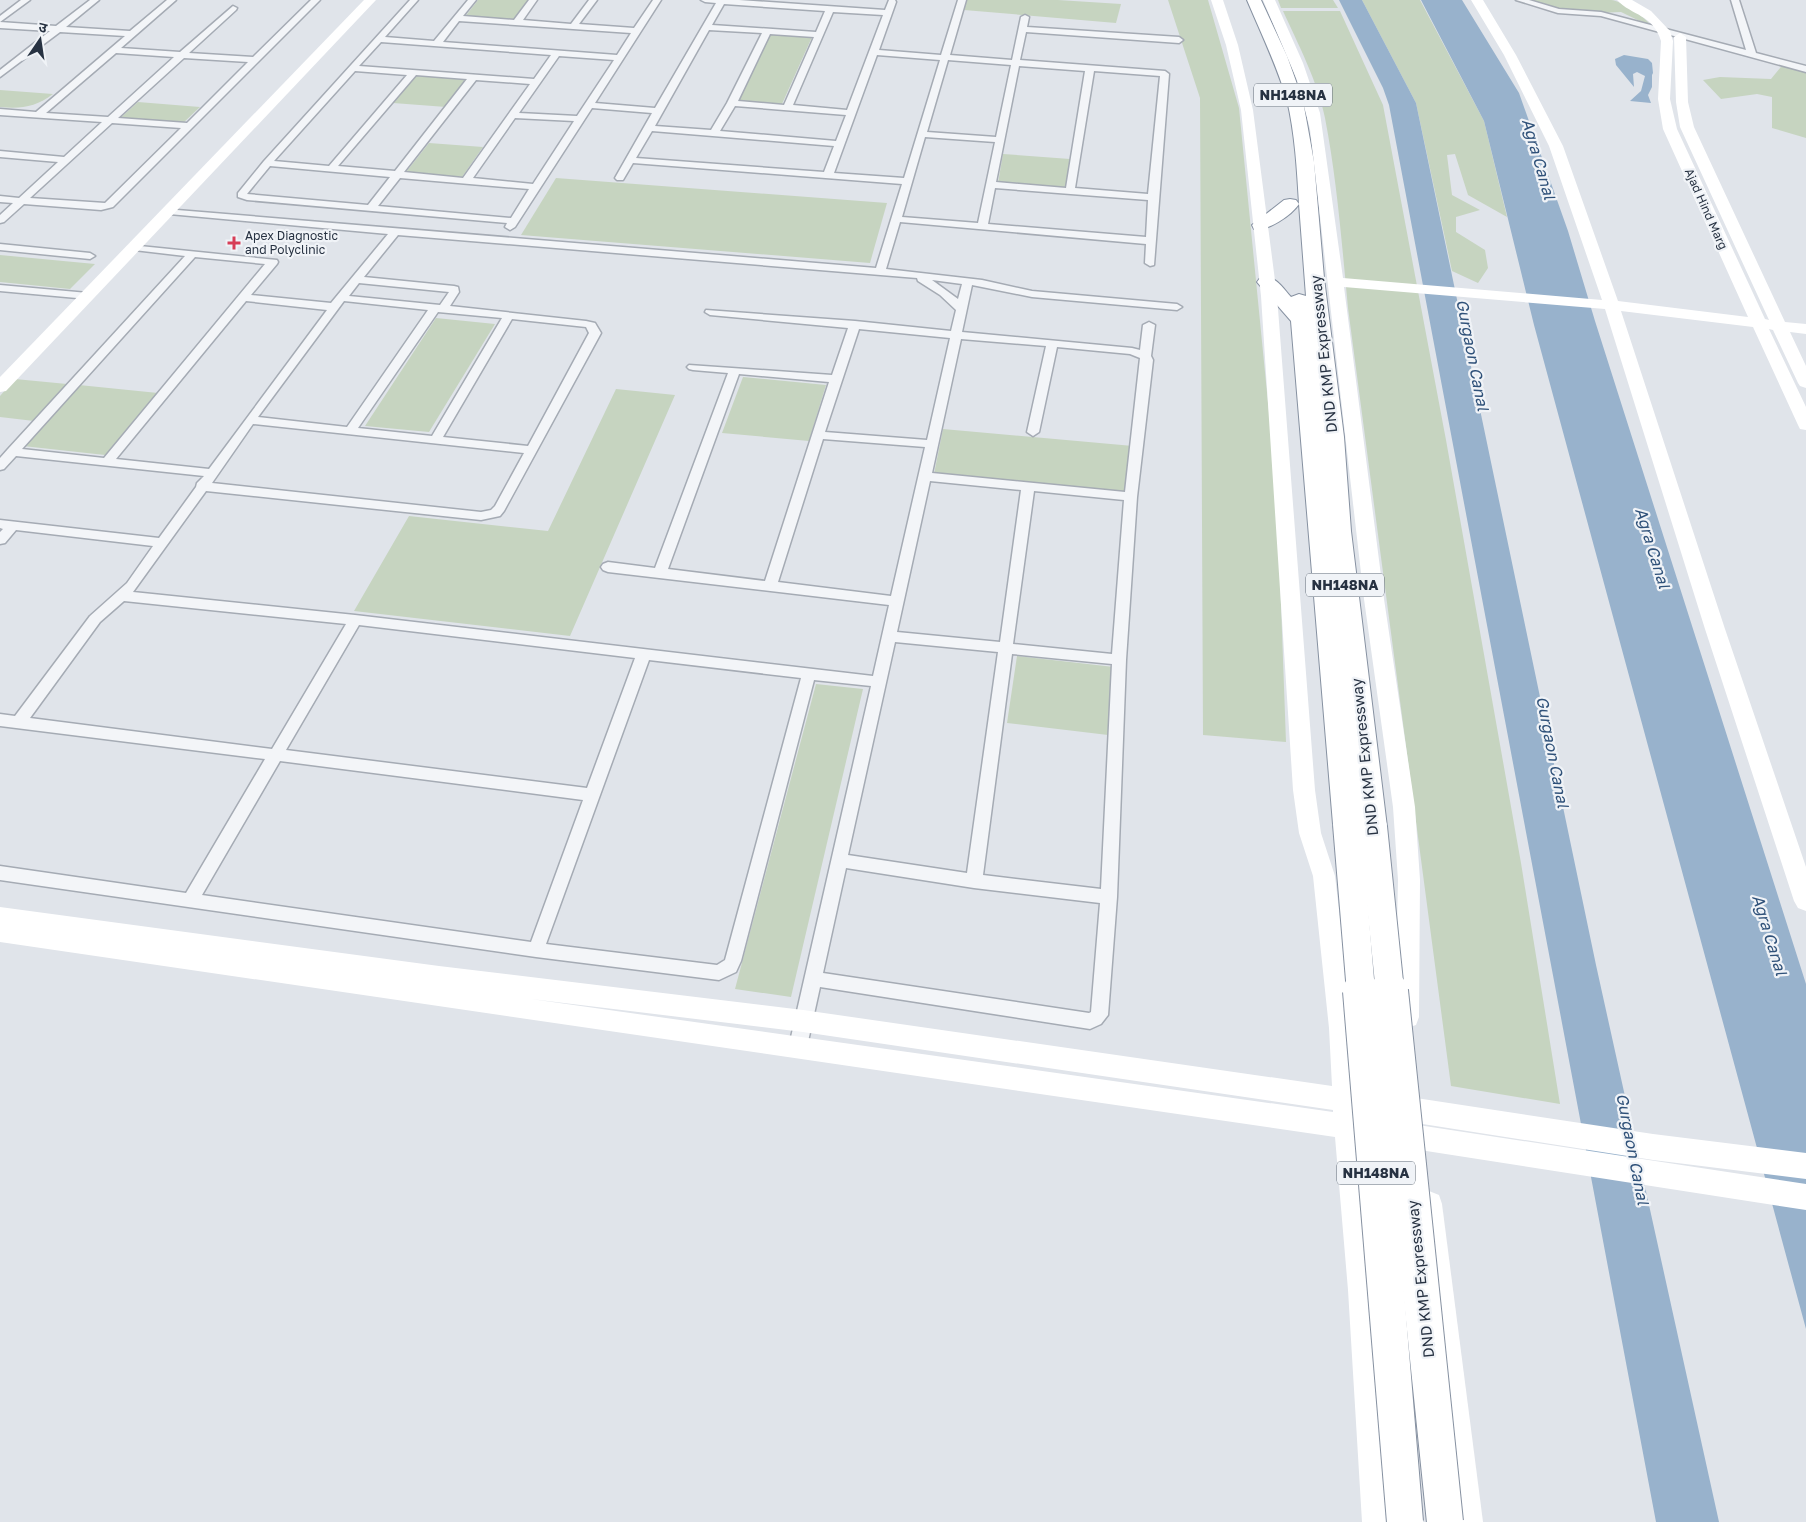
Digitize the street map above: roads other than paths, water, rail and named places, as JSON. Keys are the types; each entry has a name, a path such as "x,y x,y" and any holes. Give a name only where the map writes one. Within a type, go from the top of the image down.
{"highway":[{"name":"NH148NA","path":"1241,0 1280,101 1287,152"},
{"name":"DND KMP Expressway","path":"1254,0 1295,102 1321,238 1314,278 1333,437 1360,825 1404,1522"},
{"name":"DND KMP Expressway","path":"1261,225 1290,195 1301,320 1445,1522"},
{"path":"1267,282 1301,320"}],"street":[{"path":"0,20 26,0"},
{"path":"0,74 96,0"},
{"path":"38,115 172,0"},
{"path":"0,199 106,207 316,0"},
{"path":"0,387 370,0"},
{"path":"414,0 267,163 242,193 243,196 514,221"},
{"path":"436,44 472,0"},
{"path":"517,22 534,0"},
{"path":"574,26 593,0"},
{"path":"502,241 657,0"},
{"path":"705,0 888,14"},
{"path":"880,272 962,0"},
{"path":"1217,0 1232,45 1247,110 1267,282 1304,790 1310,833 1324,876 1342,1028 1345,1100 1362,1290 1377,1522"},
{"path":"1269,0 1284,32 1314,110 1321,238 1338,288 1374,599 1404,807 1409,880 1407,1036 1468,1522"},
{"path":"1477,0 1510,55 1556,146 1606,310 1806,901"},
{"path":"1520,0 1558,11 1601,14 1680,35 1712,40 1752,54 1806,69"},
{"path":"1623,0 1647,14 1664,31"},
{"path":"1638,0 1660,14 1680,35 1682,102 1687,127 1806,383"},
{"path":"1735,0 1752,54"},
{"path":"620,178 721,1"},
{"path":"828,175 892,2"},
{"path":"0,220 233,8"},
{"path":"787,108 830,10"},
{"path":"982,227 1025,17"},
{"path":"457,18 638,31"},
{"path":"0,25 132,34"},
{"path":"706,27 818,35"},
{"path":"1023,29 1179,40"},
{"path":"714,133 732,103 767,31"},
{"name":"Ajad Hind Marg","path":"1664,31 1667,41 1664,99 1670,128 1806,425"},
{"path":"378,40 620,58"},
{"path":"114,50 255,60"},
{"path":"873,52 1161,72 1165,75 1150,263"},
{"path":"466,181 557,53"},
{"path":"352,68 536,82"},
{"path":"1070,191 1090,68"},
{"path":"331,169 413,73"},
{"path":"371,208 474,77"},
{"path":"732,103 851,113"},
{"path":"589,106 659,111"},
{"path":"0,112 189,126"},
{"path":"513,115 580,119"},
{"path":"650,128 840,144"},
{"path":"921,134 1000,140"},
{"path":"0,154 67,160"},
{"path":"630,160 907,181"},
{"path":"267,163 536,187"},
{"path":"990,185 1154,197"},
{"path":"169,211 502,241 907,274 968,281 1032,294 1177,307"},
{"path":"895,219 1151,241"},
{"path":"19,722 95,619 106,608 123,596 250,420 338,303 396,231"},
{"path":"0,247 90,256"},
{"path":"106,463 272,264 272,261 134,247"},
{"path":"0,466 192,253"},
{"path":"907,274 935,285 954,300 962,310"},
{"path":"349,432 438,309 454,292 454,289 357,280"},
{"path":"798,1046 968,281"},
{"path":"0,288 88,296"},
{"path":"1338,288 1606,310 1760,327 1781,330 1806,337"},
{"path":"201,486 488,516 496,514 595,333 591,325 586,324 438,309 244,298"},
{"path":"710,312 1132,351 1145,356"},
{"path":"435,440 508,317"},
{"path":"770,586 855,324"},
{"path":"813,979 1080,1019 1096,1019 1100,1010 1110,897 1119,660 1131,497 1147,360 1145,356 1149,325"},
{"path":"1781,330 1806,329"},
{"path":"1033,432 1052,343"},
{"path":"693,367 836,379"},
{"path":"660,573 735,370"},
{"path":"250,420 531,450"},
{"path":"818,435 932,444"},
{"path":"12,452 211,473"},
{"path":"925,476 1131,497"},
{"path":"974,881 1028,487"},
{"path":"0,540 6,525 162,543"},
{"path":"608,567 897,601"},
{"path":"123,596 355,620 643,656 879,682"},
{"path":"191,899 355,620"},
{"path":"889,636 1119,660"},
{"path":"536,950 643,656"},
{"path":"0,873 536,950 720,973 730,967 809,673"},
{"path":"0,720 592,795"},
{"path":"839,860 974,881 1110,897"},
{"path":"0,917 429,976 803,1021 1417,1110 1653,1147 1748,1157 1806,1166"},
{"path":"0,932 1216,1106 1806,1197"},
{"path":"1700,1152 1707,1182"}],"water":[{"name":"Gurgaon Canal","path":"1339,0 1362,0 1416,103 1596,965 1719,1522 1656,1522 1389,105 1383,88"},
{"name":"Agra Canal","path":"1421,0 1462,0 1519,93 1568,231 1806,984 1806,1329 1534,325 1484,121"},
{"path":"1624,55 1648,59 1652,63 1652,87 1648,95 1651,103 1630,101 1641,91 1645,76 1637,72 1633,74 1634,87 1616,65 1615,59"}],"place":[{"name":"Apex Diagnostic and Polyclinic","path":"234,243"}]}
